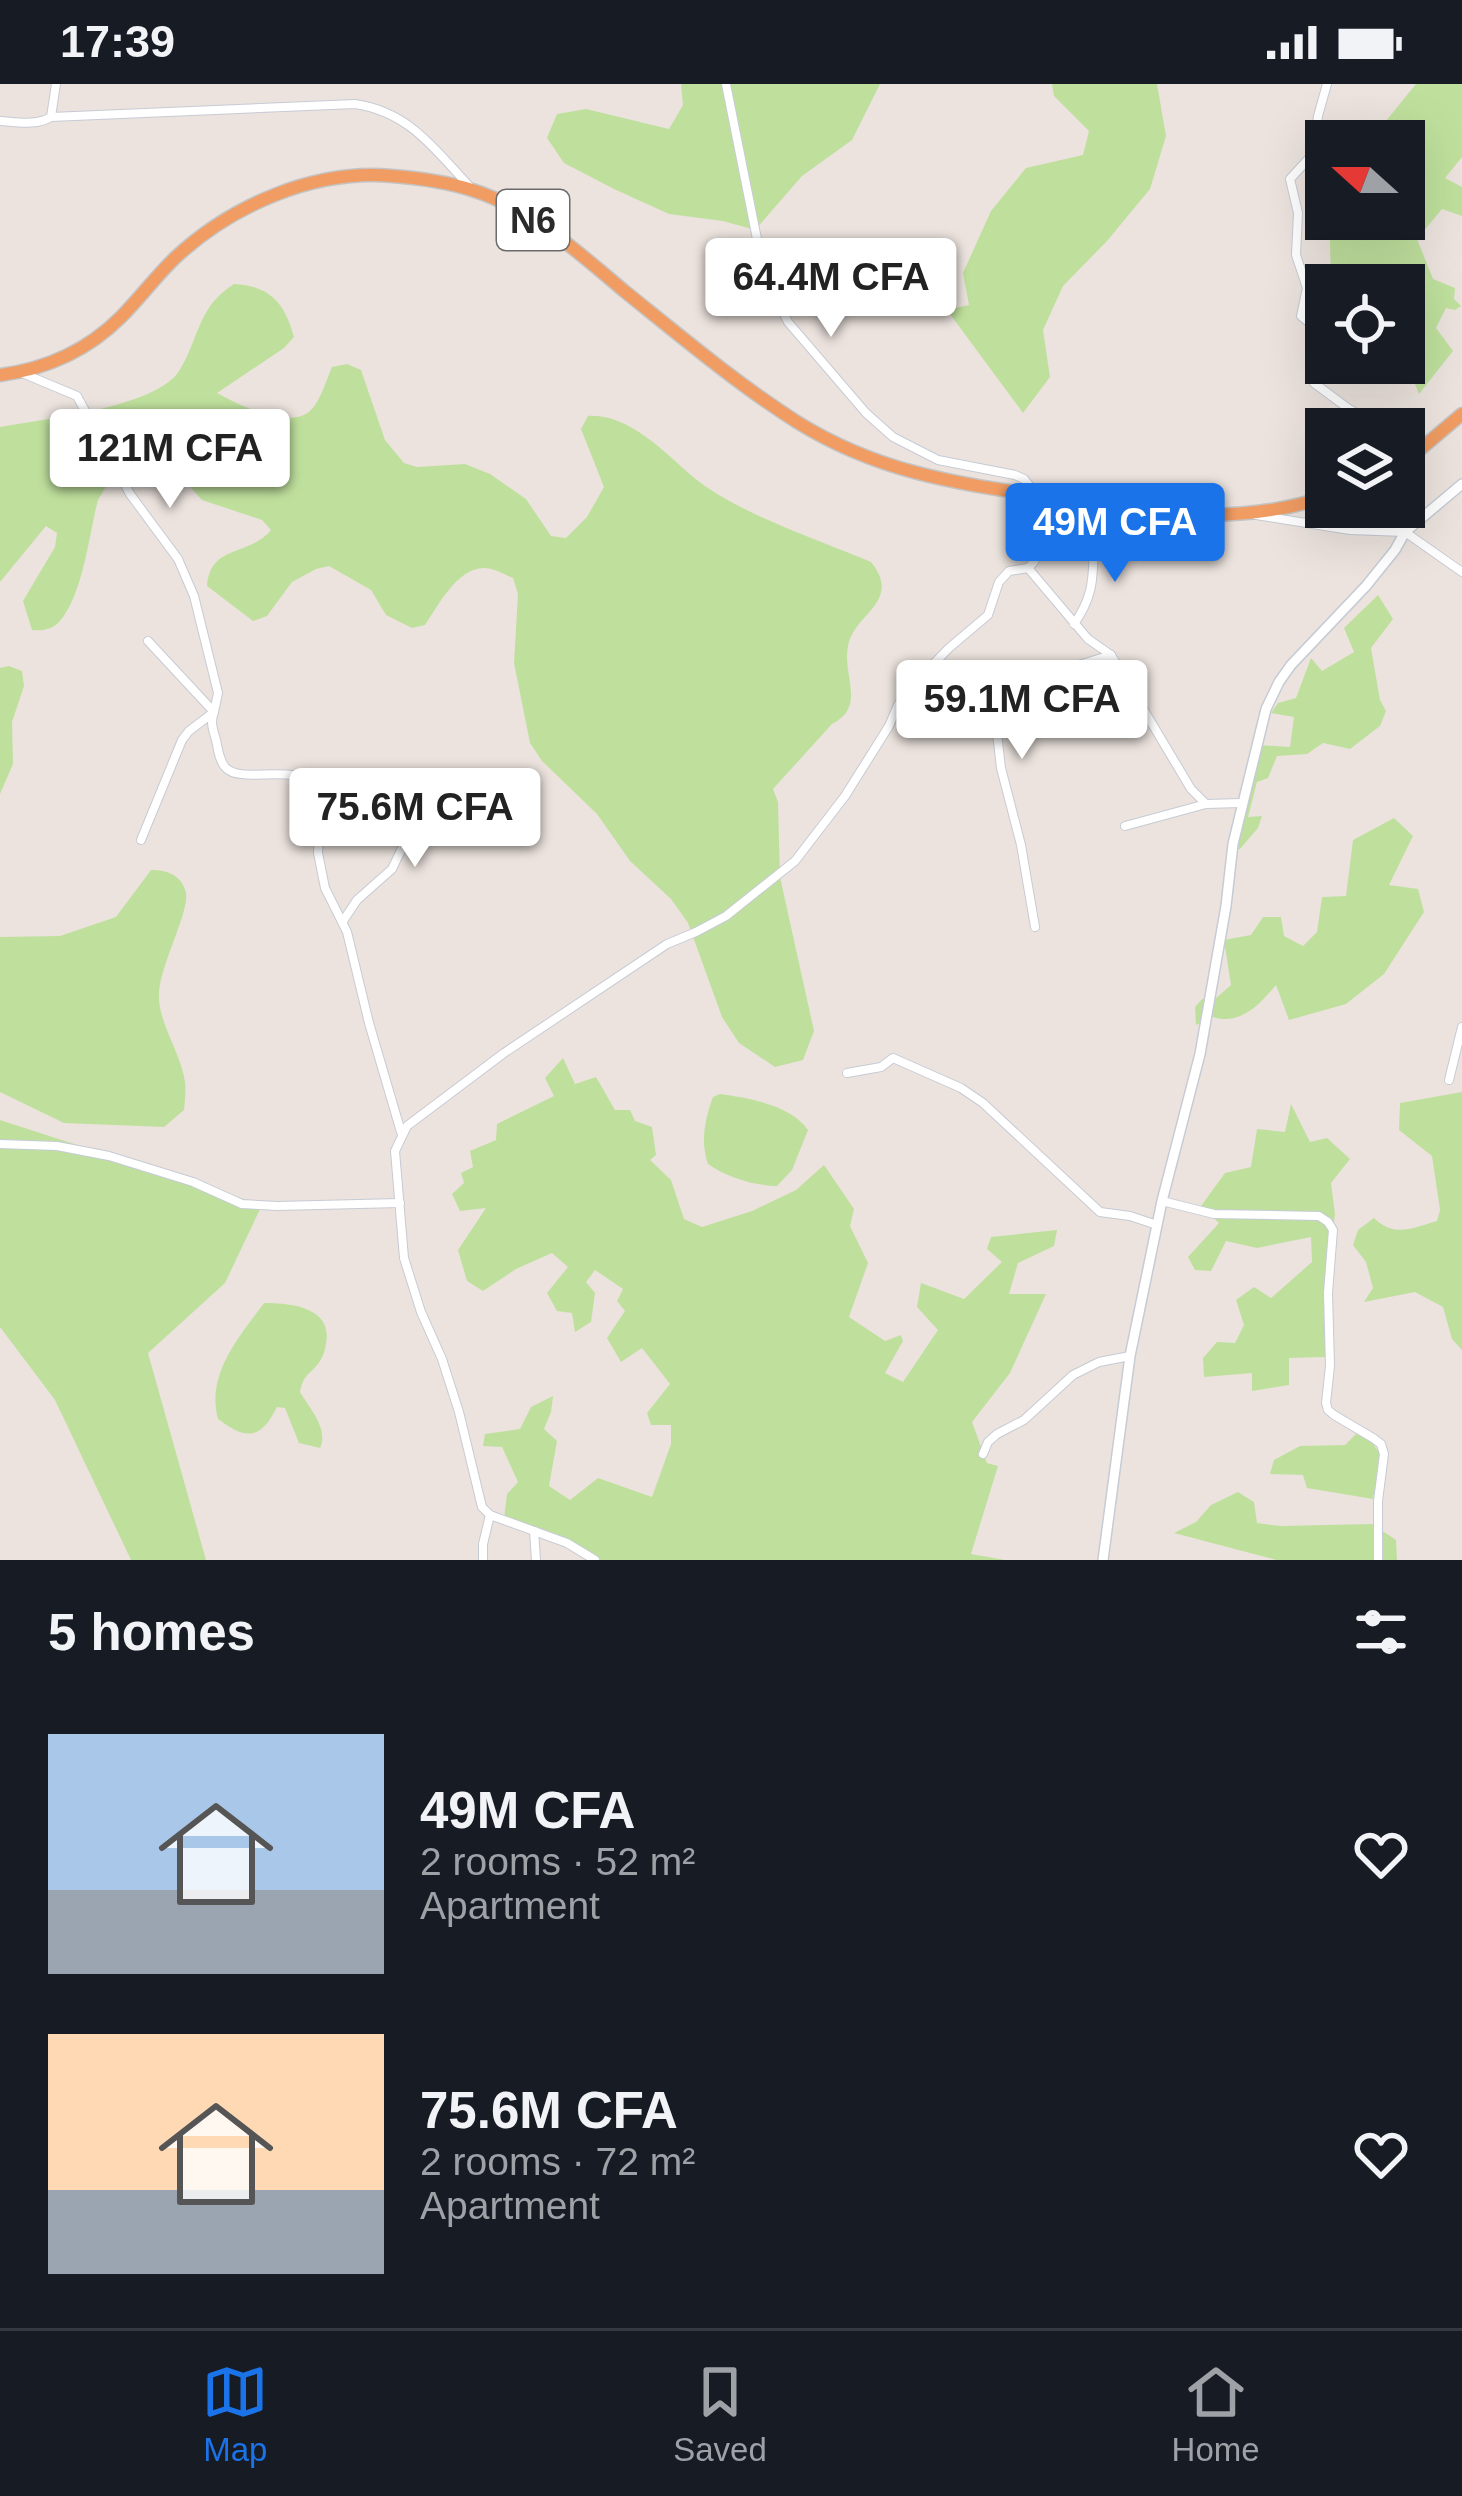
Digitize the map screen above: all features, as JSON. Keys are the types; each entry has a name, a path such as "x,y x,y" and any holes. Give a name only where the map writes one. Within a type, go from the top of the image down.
{"highway":[{"name":"N6","path":"0,375 62,358 95,339 199,238 267,198 352,176 419,178 472,189 503,202 568,244 796,421 880,463 926,478 1145,512 1251,515 1305,502"},
{"path":"1425,447 1462,414"}],"street":[{"path":"51,117 56,84"},
{"path":"726,84 762,263 788,322 866,413 893,437 938,460 1016,476 1038,496"},
{"path":"1327,84 1313,154 1290,179 1298,214 1296,255 1307,288 1301,316 1316,328 1314,383 1348,408"},
{"path":"0,121 355,104 378,107 423,136 472,189"},
{"path":"20,372 76,396 130,494 178,559 208,645 218,693 210,720 221,760 232,773 278,773 318,782 318,853 325,888 343,921 401,1133"},
{"path":"1103,1560 1130,1356 1162,1201 1200,1054 1233,844 1266,709 1279,682 1304,650 1386,562 1405,532 1462,484"},
{"path":"595,1560 567,1544 490,1515 482,1507 459,1412 408,1275 395,1151 401,1133 504,1053 668,944 725,916 795,861 845,796 913,685 988,615 995,590 1009,571 1028,568 1040,550 1057,499"},
{"path":"1251,515 1350,530 1405,532 1462,572"},
{"path":"1049,516 1181,532 1204,516"},
{"path":"1074,624 1093,588 1097,524"},
{"path":"1028,568 1088,639 1111,655 1191,789 1206,804"},
{"path":"148,641 214,712"},
{"path":"1035,927 1001,768 993,698 1016,678 1111,655"},
{"path":"141,840 182,740 214,712"},
{"path":"343,921 357,900 392,869 406,840 447,802 458,795 482,801"},
{"path":"1125,826 1206,804 1241,803"},
{"path":"1449,1080 1462,1027"},
{"path":"847,1073 881,1067 893,1058 961,1088 1024,1138 1100,1212 1157,1225"},
{"path":"0,1144 58,1146 109,1156 166,1172 249,1205 400,1202"},
{"path":"1162,1201 1214,1214 1319,1216 1333,1230 1326,1402 1328,1410 1381,1444 1378,1560"},
{"path":"983,1454 997,1434 1024,1420 1073,1375 1099,1362 1130,1356"},
{"path":"483,1560 490,1515"},
{"path":"534,1532 536,1560"}],"green space":[{"path":"681,84 880,84 852,140 802,176 755,230 669,214 564,163 547,138 557,114 586,109 669,129 683,105"},
{"path":"1052,84 1157,84 1166,136 1150,189 1063,286 1043,330 1050,377 1023,413 947,310 969,305 963,273 991,211 1026,168 1083,155 1089,131 1054,96"},
{"path":"1416,84 1462,84 1462,157 1445,178 1462,187 1462,216 1442,209 1425,229 1425,120 1387,120"},
{"path":"1417,240 1433,279 1455,288 1454,299 1461,306 1446,308 1436,328 1453,351 1419,394 1415,384 1425,384 1425,264 1331,264 1330,242"},
{"path":"234,284 258,288 274,299 294,337 217,393 237,403 276,417 301,416 317,402 332,367 347,364 361,370 385,440 404,463 417,467 465,464 490,474 526,499 551,536 566,538 587,517 604,487 581,429 588,416 603,417 631,427 730,502 871,562 882,587 848,646 848,708 773,789 778,802 780,877 814,1031 803,1060 775,1067 739,1043 722,1017 688,923 530,743 514,663 518,594 513,578 484,568 465,574 425,625 412,628 386,615 371,590 329,566 292,582 267,616 253,621 207,586 215,563 271,530 262,520 202,500 183,479 157,471 116,479 105,488 67,611 53,627 32,630 23,601 55,547 57,533 46,526 0,582 0,427 97,410 166,384 179,371 213,303"},
{"path":"1378,595 1393,619 1371,648 1386,711 1380,726 1350,749 1323,743 1307,754 1277,756 1268,778 1257,782 1248,817 1262,816 1258,828 1240,849 1230,850 1246,769 1258,745 1290,747 1294,717 1271,713 1278,703 1296,698 1311,658 1322,671 1354,652 1344,628"},
{"path":"0,668 22,671 24,686 12,722 13,764 0,794"},
{"path":"1394,818 1413,836 1389,885 1418,889 1424,912 1384,974 1346,1004 1289,1020 1276,985 1241,1016 1213,1017 1196,1025 1195,1007 1202,999 1214,1000 1231,985 1224,940 1251,935 1263,917 1281,917 1284,936 1303,946 1317,932 1322,897 1346,896 1353,840"},
{"path":"151,870 173,875 186,893 159,992 183,1071 184,1110 164,1127 64,1123 0,1092 0,937 60,936 116,917"},
{"path":"563,1058 575,1084 596,1077 615,1110 630,1110 635,1121 652,1127 656,1155 650,1160 671,1180 684,1219 702,1227 796,1190 824,1165 854,1209 850,1226 868,1263 849,1317 885,1341 901,1335 903,1341 885,1373 903,1382 938,1330 917,1307 921,1283 964,1299 1002,1262 987,1249 991,1237 1057,1230 1054,1246 1018,1263 1009,1294 1046,1294 1010,1373 972,1422 987,1463 998,1466 971,1554 1005,1560 597,1560 504,1519 507,1494 518,1482 502,1447 483,1446 485,1434 520,1429 531,1407 553,1396 544,1429 557,1441 549,1486 570,1500 598,1478 652,1497 671,1444 671,1425 651,1425 647,1413 670,1384 642,1348 621,1362 607,1338 625,1311 617,1301 623,1289 595,1270 586,1282 595,1293 591,1322 575,1332 572,1313 557,1311 547,1293 568,1267 552,1253 483,1291 467,1281 458,1250 486,1208 460,1211 452,1194 464,1183 461,1173 473,1167 470,1151 496,1140 497,1124 554,1096 545,1078"},
{"path":"1462,1092 1462,1350 1452,1339 1443,1307 1415,1292 1364,1302 1373,1288 1366,1262 1353,1245 1358,1230 1374,1218 1396,1230 1437,1221 1440,1210 1432,1156 1399,1130 1400,1103"},
{"path":"720,1094 780,1109 808,1130 792,1170 777,1186 741,1180 708,1164 706,1122 713,1097"},
{"path":"1291,1104 1310,1142 1327,1138 1350,1159 1331,1183 1335,1214 1325,1289 1325,1357 1289,1358 1289,1385 1252,1391 1252,1373 1204,1377 1203,1358 1217,1342 1235,1343 1244,1325 1236,1300 1254,1287 1271,1298 1312,1262 1311,1237 1257,1248 1226,1241 1211,1271 1195,1270 1188,1257 1219,1223 1201,1206 1225,1173 1251,1167 1257,1129 1285,1132"},
{"path":"0,1120 262,1205 225,1283 148,1353 206,1560 131,1560 55,1400 0,1327"},
{"path":"264,1303 307,1309 323,1322 324,1352 300,1392 320,1426 320,1448 299,1443 285,1408 277,1407 265,1425 252,1433 237,1431 218,1419 221,1371"},
{"path":"1356,1434 1371,1441 1381,1455 1373,1499 1307,1488 1303,1475 1270,1474 1274,1460 1300,1446 1345,1445"},
{"path":"1238,1492 1254,1502 1257,1523 1372,1524 1396,1540 1397,1560 1277,1560 1174,1533 1196,1522 1211,1505"}]}
